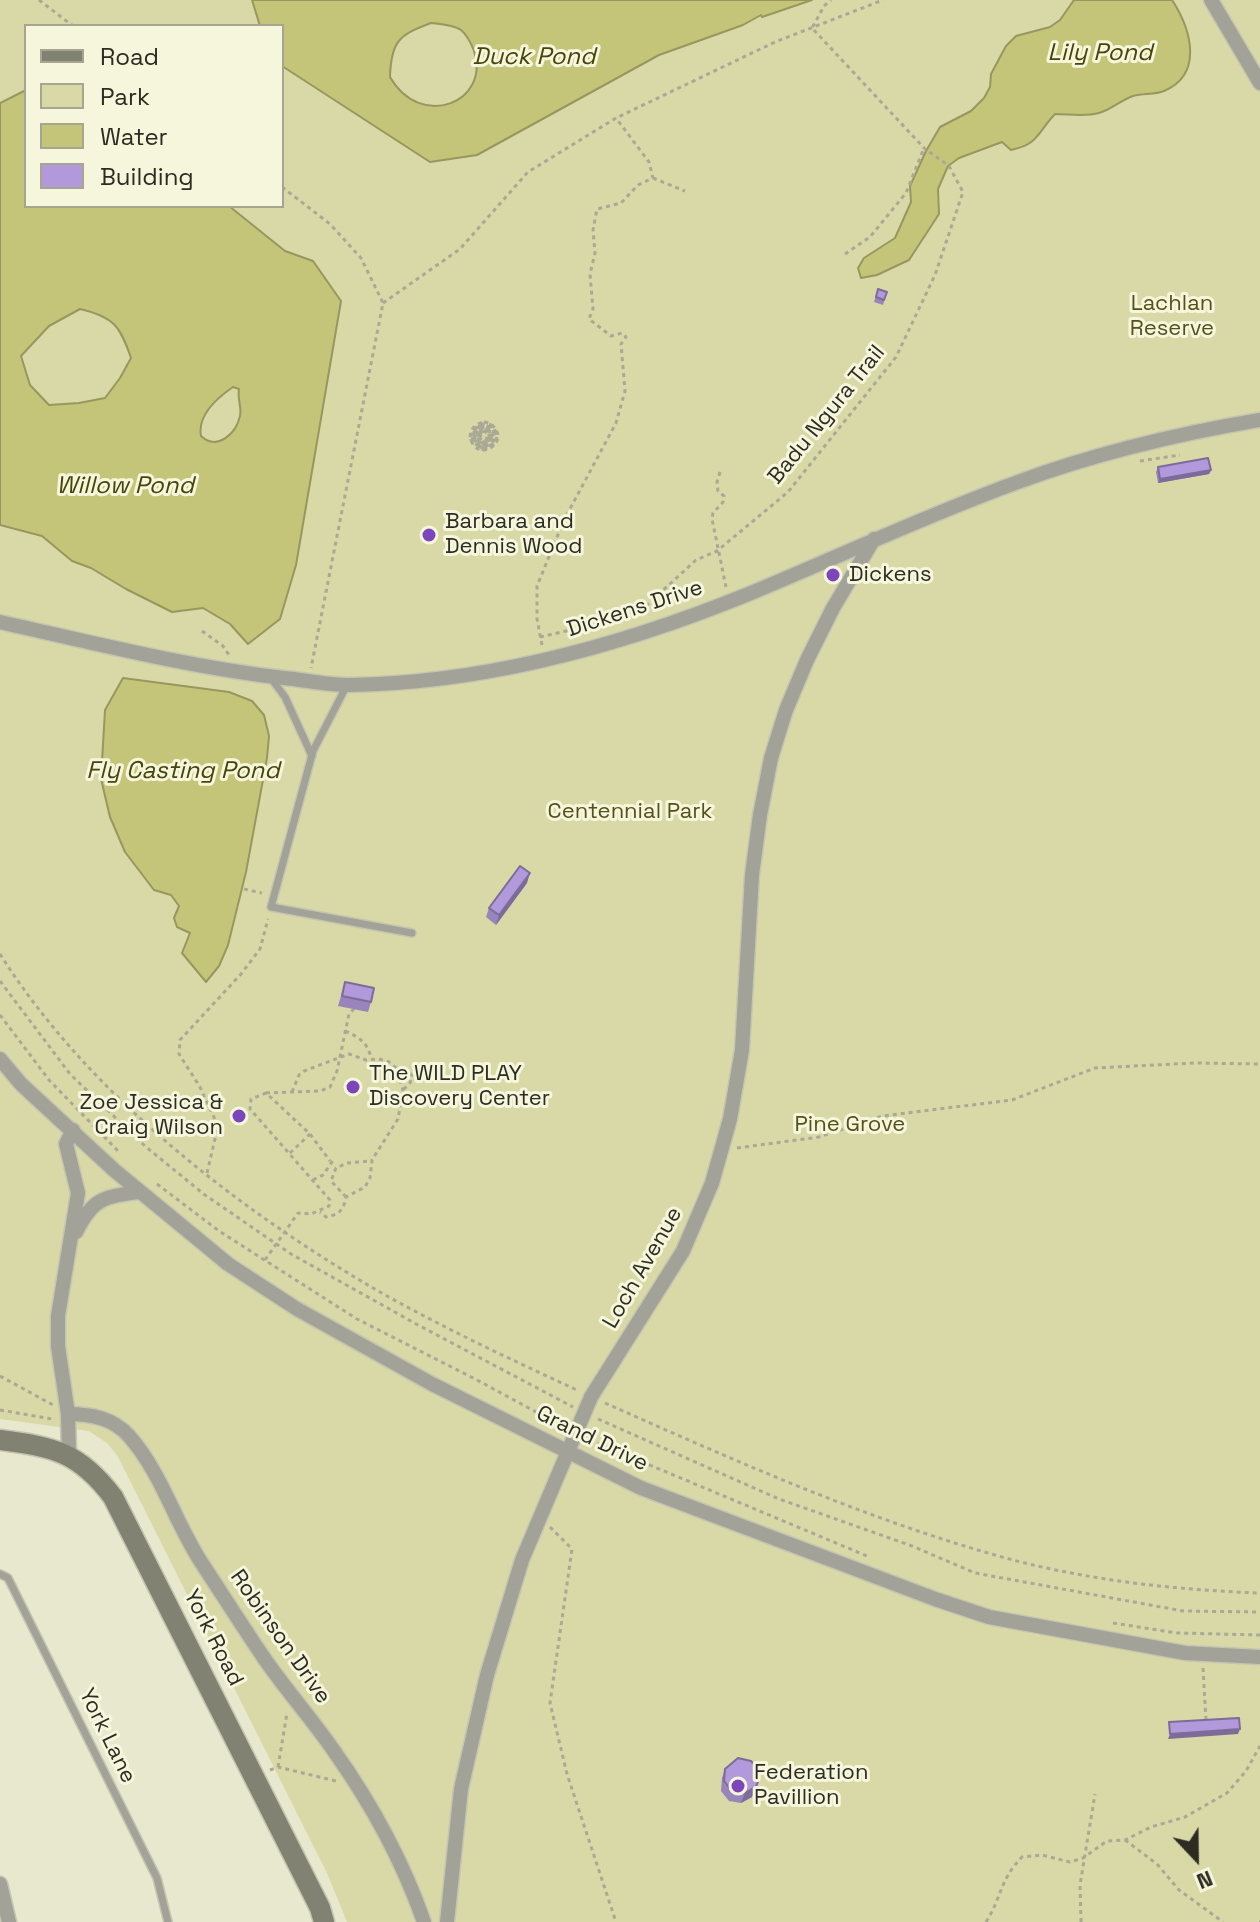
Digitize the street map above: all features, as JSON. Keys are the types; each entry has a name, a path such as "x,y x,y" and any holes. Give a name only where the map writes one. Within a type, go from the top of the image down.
{"main road":[{"name":"York Road","path":"0,1440 69,1455 89,1468 102,1482 123,1514 256,1777 324,1922"}],"street":[{"path":"1211,0 1260,83"},
{"name":"Dickens Drive","path":"0,622 270,676 347,685 458,677 580,651 655,628 730,601 874,539 1071,463 1123,447 1260,420"},
{"name":"Loch Avenue","path":"447,1922 461,1789 487,1675 522,1560 591,1397 683,1251 699,1218 730,1119 742,1050 752,875 771,758 786,710 807,660 833,608 874,539"},
{"name":"Grand Drive","path":"0,1059 21,1084 139,1192 228,1264 297,1309 432,1384 641,1488 989,1617 1202,1654 1260,1657"},
{"path":"69,1455 58,1316 78,1193 66,1144 73,1130"},
{"path":"67,1255 78,1229 95,1202 109,1196 139,1192"},
{"name":"Robinson Drive","path":"68,1414 93,1414 127,1434 148,1462 186,1539 265,1660 336,1753 384,1831 413,1891 424,1922"},
{"path":"0,1884 9,1922"}],"lane":[{"path":"270,676 292,711 312,756"},
{"path":"347,685 312,756 271,907 412,933"},
{"name":"York Lane","path":"0,1574 8,1578 157,1878 168,1922"}],"path":[{"path":"39,0 70,24"},
{"path":"812,28 824,6 831,0"},
{"path":"383,303 460,249 528,172 616,118 775,42 883,0"},
{"name":"Badu Ngura Trail","path":"653,178 638,185 621,203 597,209 593,230 595,253 590,274 593,309 589,319 611,336 622,333 626,337 621,344 625,391 616,423 564,520 537,586 540,637 636,615 696,560 717,551 788,492 896,357 935,275 963,192 949,166 924,149 812,28"},
{"path":"616,118 649,162 653,178 685,191"},
{"path":"845,254 870,237 906,193 924,149"},
{"path":"284,189 330,224 361,258 383,303 337,547 308,680"},
{"path":"483,451 483,446 478,444 474,436 478,443 483,445 483,440 480,436 484,431 479,434 482,442 477,436 481,444 476,437 477,431 484,428 477,435 483,430 487,430 490,433 489,436 485,431 488,436 485,441 490,437 485,443 491,437 491,433 485,428 489,430 493,436 490,429 481,427 476,431 474,435 476,430 484,426 481,425 478,427 474,432 473,439 475,442 482,448 474,443 471,436 473,443 481,450 474,446 470,438 470,433 474,426 482,422 484,423 477,425 471,435 477,426 485,424 492,427 496,434 492,428 485,425 494,431 494,435 493,442 485,447 491,445 496,439 492,446 485,449 492,446 495,443 497,434 493,426 485,422 495,426 498,434 497,441 493,447 484,450 484,445 489,444 493,437 484,444 484,436"},
{"path":"1128,463 1180,455"},
{"path":"720,472 718,491 724,496 723,502 713,513 713,528 730,601"},
{"path":"202,631 223,646 238,672"},
{"path":"244,889 274,895"},
{"path":"207,1173 218,1126 200,1087 179,1054 180,1040 260,949 271,907"},
{"path":"0,954 28,998 78,1055 146,1123 207,1173 284,1232 375,1288 521,1364 734,1461 831,1500 1014,1560 1188,1591 1260,1593"},
{"path":"265,1260 298,1213 320,1212 329,1206 330,1200 250,1109 251,1099 266,1093 320,1091 330,1087 337,1071 349,1014 354,1009"},
{"path":"345,1031 360,1037 372,1060"},
{"path":"292,1092 299,1075 340,1055 349,1054 366,1060 389,1062 396,1068 403,1090 398,1119 372,1160 370,1178 365,1187 346,1197 343,1210 338,1214 326,1217 320,1212"},
{"path":"721,1150 819,1137 882,1116 1012,1100 1095,1068 1195,1063 1260,1064"},
{"path":"396,1068 407,1069 412,1076 403,1090"},
{"path":"266,1093 310,1134 332,1160 324,1174 313,1180"},
{"path":"290,1153 310,1134"},
{"path":"331,1181 336,1168 347,1163 372,1160"},
{"path":"324,1174 346,1197"},
{"path":"0,1376 68,1414"},
{"path":"0,1410 56,1420 68,1414"},
{"path":"540,1517 572,1549 550,1703 567,1774 616,1922"},
{"path":"1202,1654 1207,1725"},
{"path":"290,1693 277,1767 356,1787"},
{"path":"986,1922 1001,1884 1022,1857 1042,1855 1070,1862 1083,1858 1107,1841 1125,1840 1151,1827 1185,1817 1227,1793 1246,1771 1260,1746"},
{"path":"1081,1922 1080,1885 1095,1794"},
{"path":"1125,1840 1157,1864 1179,1890 1223,1922"}],"green space":[{"name":"Centennial Park","path":"0,0 1260,0 1260,1922 347,1922 327,1873 117,1455 107,1443 89,1431 0,1419"}],"water":[{"name":"Duck Pond","path":"252,0 812,0 761,15 743,25 659,55 477,155 430,162 284,67 284,24 259,24","holes":["431,23 455,27 469,39 474,51 477,69 472,84 463,96 450,103 435,106 419,103 403,93 390,77 395,47 411,31"]},
{"name":"Lily Pond","path":"1074,0 1172,0 1188,37 1190,50 1185,74 1164,91 1133,96 1099,113 1055,114 1037,137 1020,148 1011,150 1002,142 959,158 948,166 938,189 939,214 909,260 877,275 861,278 858,268 864,258 895,238 911,202 910,186 940,127 971,111 984,98 990,87 991,74 1006,46 1016,36 1050,27 1060,20"},
{"name":"Willow Pond","path":"24,91 24,208 231,208 285,251 313,261 341,301 296,565 280,619 248,644 230,624 203,608 172,612 72,561 42,536 0,525 0,103","holes":["80,309 114,324 131,358 120,378 105,398 49,405 30,385 21,356 49,326","233,387 239,389 240,413 238,423 230,434 213,442 201,436 205,414"]},
{"name":"Fly Casting Pond","path":"123,678 229,692 252,701 264,715 269,736 267,758 246,872 228,945 219,966 206,982 182,953 190,933 177,927 174,918 179,906 171,895 154,890 125,852 110,817 101,779 105,710"}],"building":[{"path":"878,289 887,292 884,300 876,297"},
{"path":"1208,458 1211,470 1160,479 1158,467"},
{"path":"520,866 530,873 499,915 489,908"},
{"path":"345,982 374,988 371,1002 342,996"},
{"path":"1239,1718 1240,1729 1170,1734 1169,1722"},
{"name":"Federation Pavillion","path":"738,1758 751,1761 759,1770 756,1787 745,1793 732,1791 724,1781 725,1769"}],"place":[{"name":"Barbara and Dennis Wood","path":"429,535"},
{"name":"Dickens","path":"833,575"},
{"name":"The WILD PLAY Discovery Center","path":"353,1087"},
{"name":"Zoe Jessica & Craig Wilson","path":"239,1116"},
{"name":"Federation Pavillion","path":"738,1786"}],"park label":[{"name":"Lachlan Reserve","path":"1172,316"},
{"name":"Pine Grove","path":"850,1125"}]}
